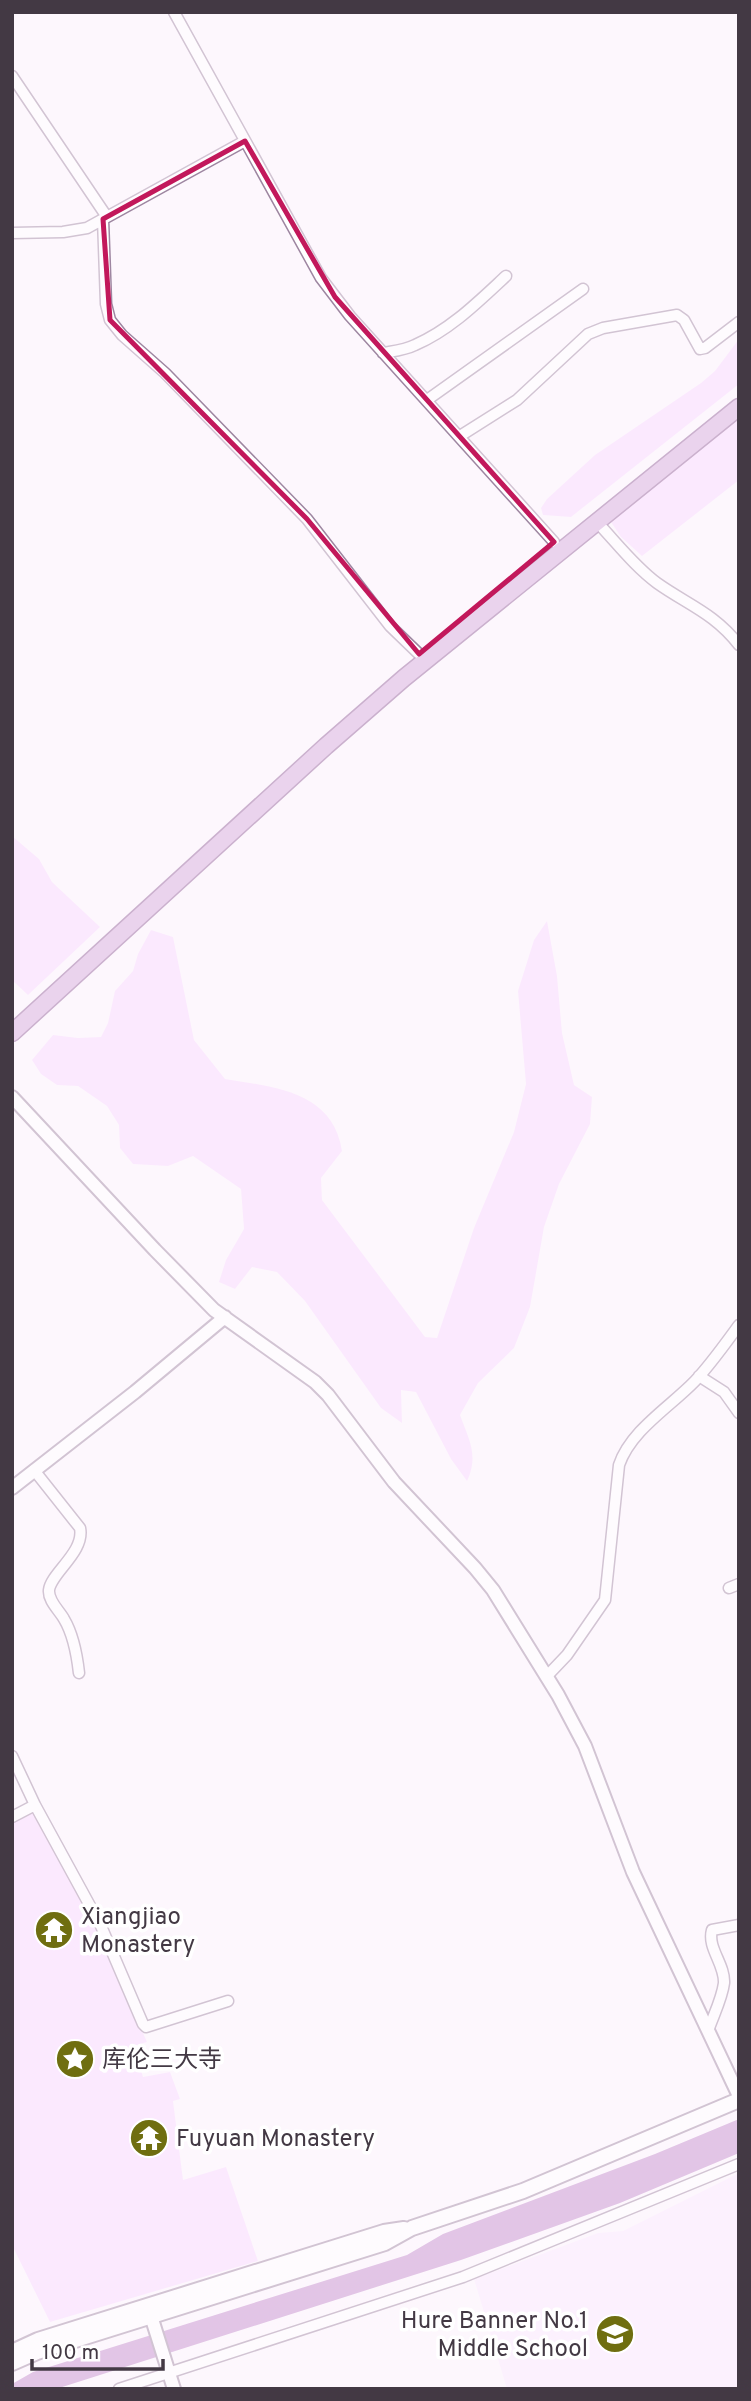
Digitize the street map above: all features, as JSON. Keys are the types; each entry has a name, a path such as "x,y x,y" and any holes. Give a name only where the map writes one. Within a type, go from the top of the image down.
{"main road":[{"path":"12,1020 281,773 419,654 554,542 739,395"},
{"path":"12,1033 404,678 739,407"},
{"path":"12,2352 38,2340 317,2252 384,2232 412,2228 523,2191 739,2098"},
{"path":"12,2363 37,2352 385,2243 412,2228"}],"street":[{"path":"174,12 321,278 350,316 554,542"},
{"path":"12,76 105,218 107,304 110,320 307,519 390,626 419,654"},
{"path":"12,233 64,232 87,228 245,142"},
{"path":"383,353 414,346 443,330 506,276"},
{"path":"427,400 583,289"},
{"path":"460,436 517,400 588,334 677,315 684,320 700,349 739,322"},
{"path":"596,521 642,570 708,615 739,645"},
{"path":"12,1097 214,1310 301,1371 328,1395 394,1482 481,1575 503,1605 547,1676 585,1746 633,1872 739,2098"},
{"path":"12,1488 225,1317"},
{"path":"547,1676 567,1655 605,1600 618,1465 622,1456 652,1420 699,1376 739,1325"},
{"path":"699,1376 724,1392 739,1413"},
{"path":"34,1470 80,1528 82,1536 66,1566 49,1586 49,1596 66,1621 79,1672"},
{"path":"12,1756 35,1805 101,1926 143,2024 146,2027 228,2001"},
{"path":"12,1817 35,1805"},
{"path":"708,2031 724,1983 710,1938 712,1930 739,1925"},
{"path":"119,2389 463,2277 739,2164"},
{"path":"151,2316 174,2389"}],"highlighted area":[{"path":"245,141 335,297 554,542 419,654 307,519 110,320 103,219"}],"shaded area":[{"path":"739,339 739,384 571,517 543,515 541,508 547,499 595,455 701,383 715,371"},
{"path":"739,416 739,480 642,556 621,537 609,519"},
{"path":"12,836 39,859 52,882 100,927 28,995 12,980"},
{"path":"547,921 557,976 562,1033 574,1085 592,1097 590,1124 559,1184 544,1227 530,1307 514,1348 478,1383 460,1415 472,1455 471,1472 467,1481 451,1459 416,1392 401,1390 402,1423 381,1408 305,1301 277,1272 252,1267 235,1289 219,1282 226,1260 244,1229 241,1189 193,1156 168,1166 133,1164 120,1148 119,1125 107,1106 78,1086 57,1085 41,1074 32,1060 53,1035 101,1037 108,1023 115,991 133,971 138,954 151,930 173,937 194,1040 225,1079 263,1085 298,1095 327,1116 336,1131 342,1151 321,1178 322,1200 425,1337 437,1338 474,1228 514,1132 526,1084 518,991 534,940"},
{"name":"库伦三大寺","path":"33,1811 86,1906 147,2042 134,2046 143,2077 170,2072 180,2099 173,2101 183,2180 226,2167 258,2261 50,2322 12,2245 12,1823"},
{"path":"739,2119 739,2153 620,2203 461,2260 56,2389 12,2389 12,2384 33,2372 407,2255 443,2234 655,2154"},
{"name":"Hure Banner No.1 Middle School","path":"739,2173 739,2389 507,2389 474,2279 598,2233 623,2231"}],"place":[{"name":"Xiangjiao Monastery","path":"54,1930"},
{"name":"库伦三大寺","path":"75,2059"},
{"name":"Fuyuan Monastery","path":"149,2138"},
{"name":"Hure Banner No.1 Middle School","path":"615,2334"}]}
